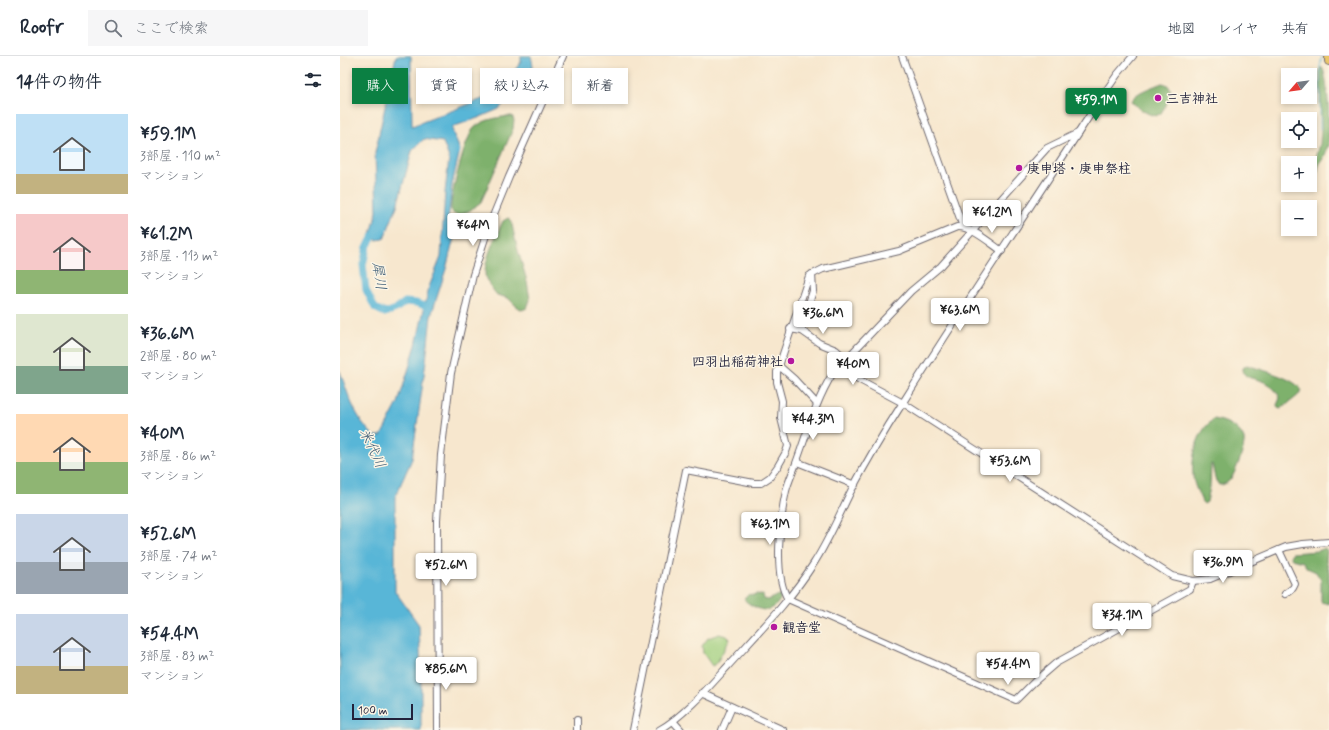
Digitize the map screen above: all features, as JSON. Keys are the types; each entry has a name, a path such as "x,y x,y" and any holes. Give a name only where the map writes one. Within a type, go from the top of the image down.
{"main road":[{"path":"1329,56 1329,61"}],"street":[{"path":"438,730 437,521 441,455 451,373 473,275 489,226 509,177 563,56"},
{"path":"902,56 963,227 1002,251"},
{"path":"659,730 673,721 702,693 788,599 813,565 825,546 866,462 903,403 1078,133 1117,75 1133,56"},
{"path":"1078,133 1047,148 941,266 911,291 839,366 824,387 786,489 780,519 781,579 784,592 788,599 1016,700 1029,686 1056,663 1190,589 1193,581"},
{"path":"633,730 686,470 761,483 770,477 778,466 788,446 781,418 782,401 776,374 809,276 823,269 899,251 948,231 963,227"},
{"path":"802,332 802,324 813,291 812,274"},
{"path":"790,329 802,332 819,343 836,350 846,359"},
{"path":"778,365 794,379 817,404"},
{"path":"839,366 858,379 903,403 1172,576 1193,581 1204,580 1215,577 1279,550 1303,544 1329,542"},
{"path":"797,462 855,485"},
{"path":"1279,550 1295,584 1293,588 1285,594"},
{"path":"702,693 783,730"},
{"path":"722,730 732,707"},
{"path":"577,720 577,730"},
{"path":"673,721 681,730"}],"green space":[{"path":"1320,68 1323,68 1328,106 1329,146 1327,147 1317,173 1317,156 1320,144"},
{"path":"1162,83 1168,86 1172,95 1161,113 1156,116 1142,110 1131,101 1140,92"},
{"path":"512,116 514,120 513,129 481,202 469,211 459,215 454,214 451,208 451,201 459,166 471,133 474,128 482,122"},
{"path":"508,218 511,220 527,281 530,300 527,308 522,310 508,298 497,295 487,281 485,273 494,241 503,221"},
{"path":"1247,365 1286,378 1298,386 1302,391 1296,398 1281,409 1278,408 1277,405 1280,398 1277,392 1265,382 1247,376 1243,372 1243,368"},
{"path":"1214,419 1223,421 1236,428 1242,435 1244,443 1237,466 1232,477 1227,483 1219,485 1217,483 1211,464 1210,487 1207,502 1204,504 1196,489 1193,478 1193,460 1200,437 1208,424"},
{"path":"1325,548 1327,551 1326,560 1329,572 1329,604 1321,602 1321,580 1316,572 1307,568 1303,562 1292,559 1290,556 1292,553 1318,551"},
{"path":"749,594 763,595 764,599 768,600 778,595 781,596 778,603 774,607 764,610 754,607 744,599"},
{"path":"719,634 727,636 730,639 716,664 712,666 703,653 702,646 708,638"}],"water":[{"name":"米代川","path":"396,56 411,56 412,126 480,100 480,104 504,104 499,109 452,127 460,150 452,185 448,220 455,234 431,316 412,459 395,497 395,591 419,625 421,730 340,730 340,371 349,397 362,422 374,436 381,436 398,403 416,345 429,287 441,257 445,192 449,158 443,142 424,139 412,151 397,206 384,239 376,240 371,234 377,212 375,153 386,104 408,104 408,68 393,68"},
{"name":"米代川","path":"521,56 531,56 533,65 532,68 516,68 521,62"}],"waterway":[{"path":"1320,129 1320,67 1322,56"},
{"name":"犀川","path":"378,228 367,247 363,265 366,290 375,308 385,313 396,309 405,302 416,303 429,307 428,311"}],"place":[{"name":"三吉神社","path":"1158,98"},
{"name":"庚申塔・庚申祭柱","path":"1019,168"},
{"name":"四羽出稲荷神社","path":"791,361"},
{"name":"観音堂","path":"774,627"}]}
